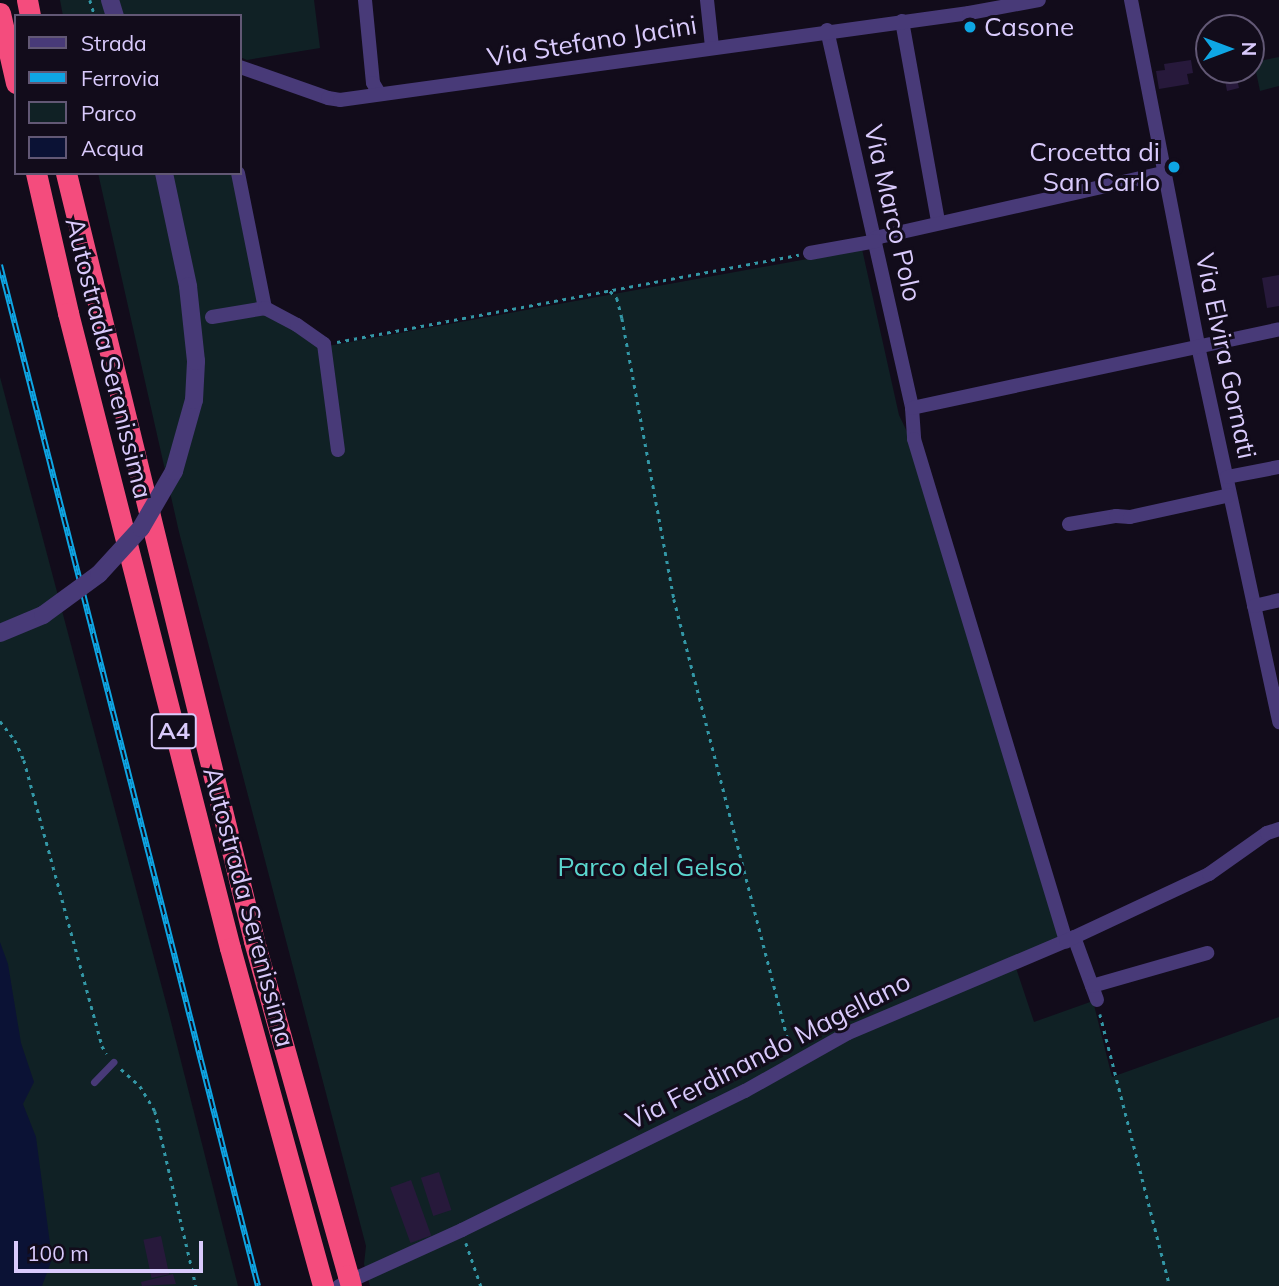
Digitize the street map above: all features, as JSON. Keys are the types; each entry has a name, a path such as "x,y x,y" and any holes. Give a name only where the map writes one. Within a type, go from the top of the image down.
{"highway":[{"path":"0,13 14,74"},
{"name":"Autostrada Serenissima","path":"36,175 68,313 219,908 337,1284"},
{"name":"Autostrada Serenissima","path":"66,175 337,1284"}],"street":[{"path":"365,0 373,83 379,93"},
{"path":"707,0 712,47"},
{"name":"Via Stefano Jacini","path":"242,67 328,98 369,97 379,93 387,95 481,82 902,21 1008,2 1039,0"},
{"name":"Via Elvira Gornati","path":"1131,0 1198,346 1254,606 1277,694 1279,722"},
{"path":"902,21 938,222"},
{"name":"Via Marco Polo","path":"827,30 912,408 914,439 1070,939 1094,993"},
{"path":"810,253 1164,173"},
{"path":"0,633 43,615 99,574 141,528 174,471 194,400 196,361 188,286 164,175"},
{"path":"238,175 265,308"},
{"path":"212,317 265,308 298,325 324,344 338,450"},
{"path":"912,408 1279,329"},
{"path":"1227,477 1279,467"},
{"path":"1069,524 1116,516 1130,517 1230,495"},
{"path":"1254,606 1279,600"},
{"name":"Via Ferdinando Magellano","path":"337,1284 462,1230 745,1091 848,1032 1070,939 1209,874 1267,833 1279,829"},
{"path":"1094,993 1207,953"}],"lane":[{"path":"94,1082 113,1062"}],"path":[{"path":"324,344 810,253"},
{"path":"610,291 617,298 622,318 674,599 726,808 795,1061"},
{"path":"0,721 15,740 24,760 102,1046 113,1062 140,1086 155,1111 196,1286"},
{"path":"1094,993 1170,1286"},
{"path":"462,1230 481,1286"}],"green space":[{"path":"60,0 314,0 320,48 247,60 242,58 242,14 63,14"},
{"path":"1279,57 1279,86 1260,91 1259,84 1265,84 1265,60"},
{"name":"Parco del Gelso","path":"98,175 235,175 263,312 328,346 862,249 899,415 910,438 1060,937 1013,959 1034,1022 1093,1001 1112,1077 1279,1017 1279,1286 370,1286 364,1264 366,1246 179,532"},
{"path":"0,377 169,1014 238,1286 0,1286"}],"water":[{"path":"0,942 8,964 21,1043 34,1082 23,1104 36,1137 52,1259 42,1286 0,1286"}],"building":[{"path":"1191,60 1193,73 1187,74 1189,84 1159,89 1156,71 1165,70 1164,64"},
{"path":"1226,84 1238,84 1239,88 1227,91"},
{"path":"1279,275 1279,306 1267,308 1262,278"},
{"path":"439,1172 451,1210 433,1216 421,1178"},
{"path":"411,1180 431,1235 411,1243 390,1188"},
{"path":"161,1236 169,1274 152,1278 143,1240"},
{"path":"173,1274 176,1284 142,1286 141,1282"}],"railway":[{"path":"0,265 258,1286"}],"place":[{"name":"Casone","path":"970,27"},
{"name":"Crocetta di San Carlo","path":"1174,167"}]}
